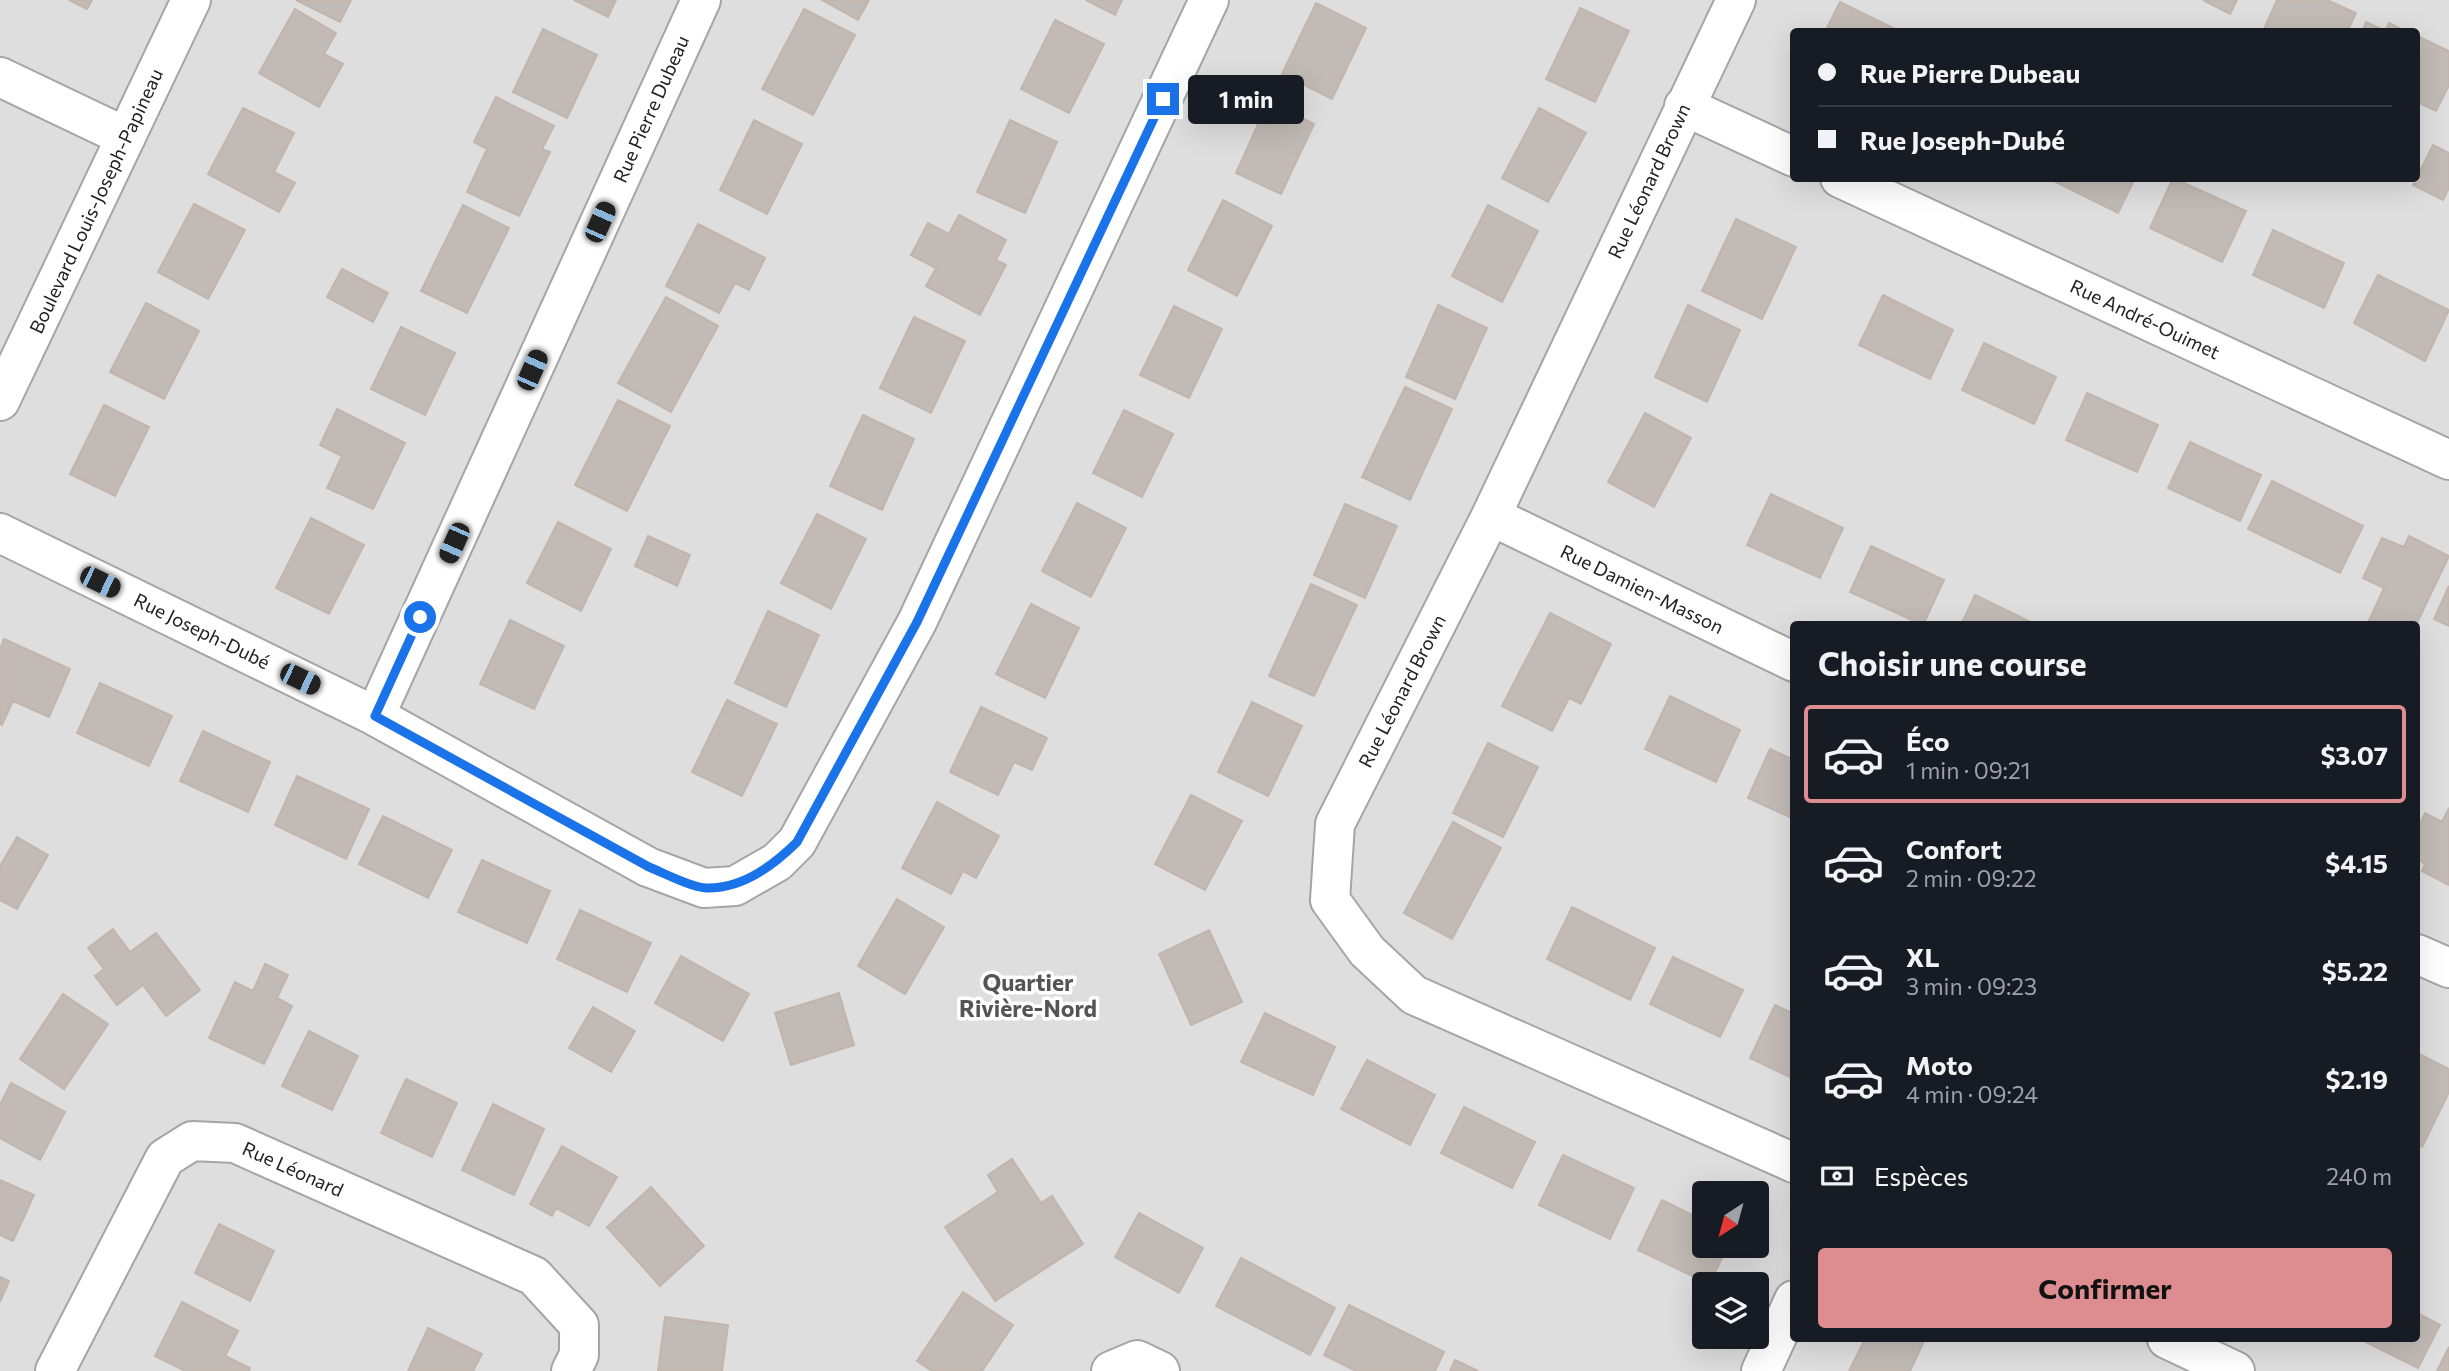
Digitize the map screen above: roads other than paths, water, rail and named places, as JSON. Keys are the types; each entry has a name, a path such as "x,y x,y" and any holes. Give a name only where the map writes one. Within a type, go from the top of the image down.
{"street":[{"name":"Boulevard Louis-Joseph-Papineau","path":"0,401 191,0"},
{"name":"Rue Pierre Dubeau","path":"375,716 701,0"},
{"name":"Rue Joseph-Dubé","path":"0,533 375,716 649,867 704,888 735,886 777,862 797,842 917,622 1209,0"},
{"name":"Rue Léonard Brown","path":"1736,0 1491,516 1335,824 1330,900 1367,951 1414,995 1790,1161"},
{"path":"0,77 126,137"},
{"path":"1684,106 1790,155"},
{"name":"Rue André-Ouimet","path":"1849,182 2449,460"},
{"name":"Rue Damien-Masson","path":"1491,516 1790,660"},
{"path":"2420,955 2449,968"},
{"name":"Rue Léonard","path":"55,1371 164,1158 192,1141 235,1143 534,1276 579,1325 579,1355 571,1371"},
{"path":"1760,1371 1790,1308"},
{"path":"2173,1342 2235,1371"},
{"path":"1111,1371 1137,1360 1160,1371"}],"district":[{"name":"Quartier Rivière-Nord","path":"1028,996"}]}
